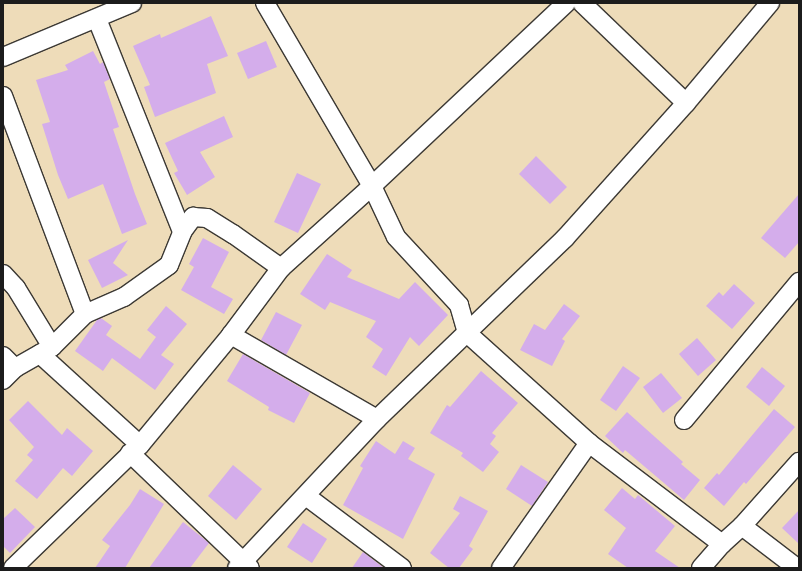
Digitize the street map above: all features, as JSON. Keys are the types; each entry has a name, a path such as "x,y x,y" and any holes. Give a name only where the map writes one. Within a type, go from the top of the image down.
{"street":[{"path":"3,57 97,19 132,3"},
{"path":"265,3 372,186 396,237 459,305 467,333 588,443 722,544"},
{"path":"13,568 135,449 231,335 281,268 372,186 566,3"},
{"path":"582,3 686,103"},
{"path":"3,274 16,288 46,351 243,566 377,419 565,238 686,103 770,3"},
{"path":"97,19 182,232"},
{"path":"3,96 85,314"},
{"path":"3,356 9,374 46,351 85,314 124,298 169,265 182,232 193,216 207,218 234,234 281,268"},
{"path":"684,420 799,282"},
{"path":"231,335 377,419"},
{"path":"501,568 588,443"},
{"path":"701,568 722,544 742,526 799,462"},
{"path":"306,496 402,568"},
{"path":"742,526 797,568"}],"building":[{"path":"211,16 228,56 207,64 216,93 155,117 144,87 150,85 133,46 160,34 161,38"},
{"path":"266,41 277,67 248,79 237,53"},
{"path":"93,51 100,64 103,62 110,79 104,82 119,127 113,129 147,224 122,234 103,184 68,199 58,175 42,124 50,122 36,80 68,70 65,65"},
{"path":"224,116 233,137 200,152 215,177 187,195 174,173 178,171 165,143"},
{"path":"536,156 567,187 550,204 519,174"},
{"path":"297,173 321,184 298,233 274,222"},
{"path":"799,194 799,242 785,258 761,238"},
{"path":"203,238 229,252 211,287 233,299 224,314 181,290 194,267 189,264"},
{"path":"128,240 113,263 128,275 102,288 88,260"},
{"path":"327,254 352,270 347,277 399,299 415,282 448,315 419,346 410,337 386,376 372,367 383,349 366,337 376,321 330,302 325,310 300,294"},
{"path":"734,284 755,303 732,329 706,306 719,292 723,296"},
{"path":"564,304 580,316 562,339 565,341 552,366 520,350 534,324 545,330"},
{"path":"166,306 187,324 161,355 174,364 155,390 112,358 103,371 75,351 97,320 101,318 112,326 106,335 140,359 156,337 147,330"},
{"path":"276,312 302,325 286,355 261,340"},
{"path":"697,338 716,360 698,376 679,354"},
{"path":"243,354 310,393 294,423 268,410 269,407 227,381"},
{"path":"623,366 640,378 616,411 600,400"},
{"path":"762,367 785,386 769,406 746,387"},
{"path":"481,371 518,403 492,433 496,436 490,444 499,452 483,472 461,456 463,453 430,433 447,405 450,407"},
{"path":"661,373 682,398 663,413 643,387"},
{"path":"28,401 62,435 67,428 93,451 72,476 63,468 37,499 15,481 33,460 27,455 34,447 9,420"},
{"path":"774,409 795,427 746,484 744,482 724,506 704,488 717,473 719,475"},
{"path":"627,412 683,462 681,464 700,480 684,500 625,450 623,453 605,436"},
{"path":"376,441 395,454 403,441 415,448 408,459 435,474 403,539 343,505 363,468 360,466"},
{"path":"233,465 262,489 236,520 208,496"},
{"path":"521,465 548,482 532,506 506,489"},
{"path":"622,488 635,499 638,495 675,526 655,551 680,568 628,568 608,554 626,528 604,510"},
{"path":"140,489 164,504 125,568 95,568 110,546 102,540 130,505"},
{"path":"460,496 488,511 469,546 473,549 459,568 449,568 430,553 460,513 453,509"},
{"path":"15,508 35,527 10,553 3,546 3,519"},
{"path":"799,510 799,544 782,528"},
{"path":"183,522 209,543 190,568 149,568"},
{"path":"303,523 327,539 312,563 287,547"},
{"path":"363,552 384,568 352,568"}]}
